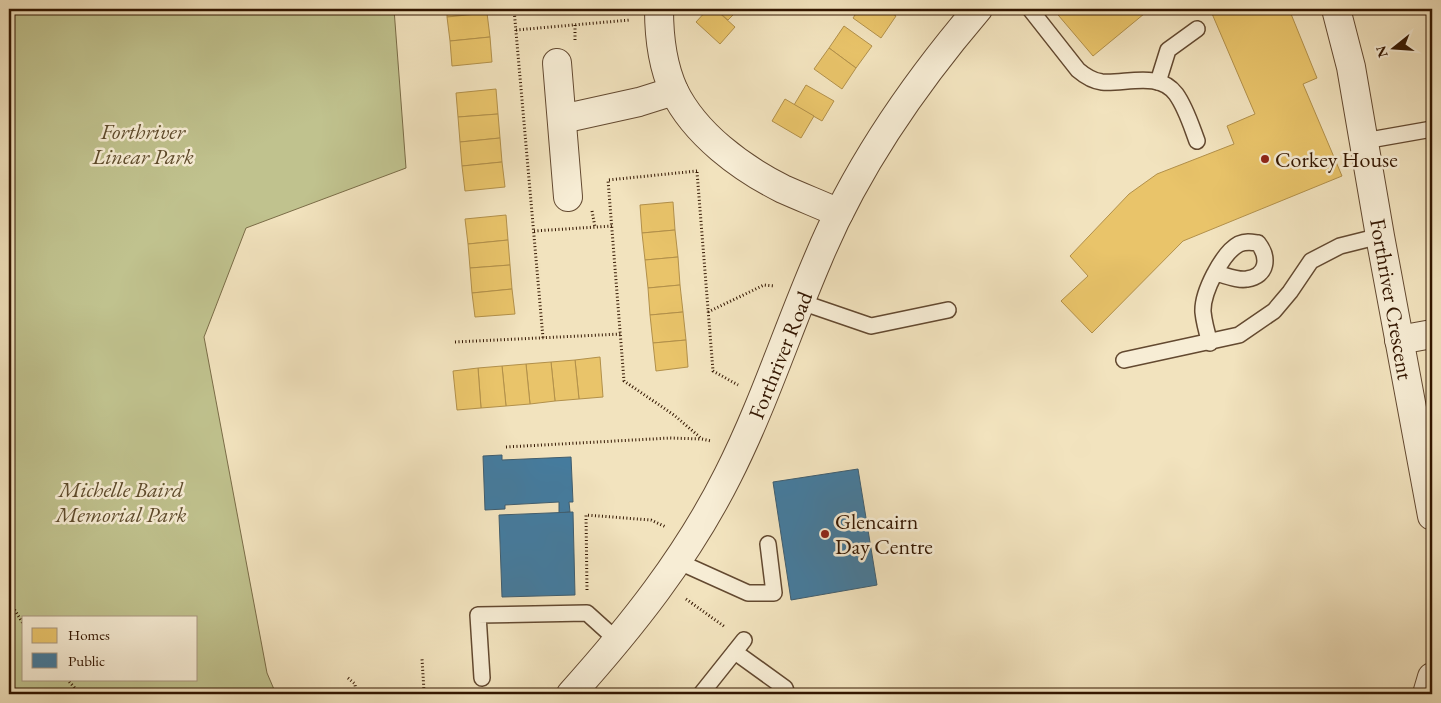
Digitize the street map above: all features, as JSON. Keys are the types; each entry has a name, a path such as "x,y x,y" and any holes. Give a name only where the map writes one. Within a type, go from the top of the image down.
{"street":[{"name":"Forthriver Road","path":"571,694 618,641 654,596 692,538 727,477 741,448 803,296 839,214 862,171 892,123 948,45 978,9"},
{"name":"Forthriver Crescent","path":"1336,9 1351,67 1432,516"},
{"path":"659,13 666,66 674,91 693,120 712,141 742,164 782,188 839,214"},
{"path":"557,63 568,197"},
{"path":"562,119 640,102 674,91"},
{"path":"1399,340 1432,334"}],"lane":[{"path":"1030,9 1078,70 1088,78 1101,82 1158,82 1175,92 1185,108 1197,141"},
{"path":"1158,82 1168,50 1198,29"},
{"path":"1364,141 1432,130"},
{"path":"1124,360 1210,343 1239,335 1274,311 1290,292 1311,261 1325,252 1380,236"},
{"path":"1210,343 1203,311 1206,292 1215,273"},
{"path":"803,296 871,326 948,310"},
{"path":"677,561 748,593 774,593 768,544"},
{"path":"482,678 478,615 587,613 618,641"},
{"path":"701,694 740,646 788,694"}],"path":[{"path":"514,9 543,338"},
{"path":"516,30 659,13"},
{"path":"712,141 697,171 713,371 762,399"},
{"path":"697,171 608,180 624,381 674,415 702,439"},
{"path":"534,231 612,226"},
{"path":"708,312 764,285 803,296"},
{"path":"454,342 620,334"},
{"path":"506,447 670,438 702,439 741,448"},
{"path":"587,613 586,515 652,520 692,538"},
{"path":"9,601 22,622"},
{"path":"421,694 424,691 422,659"},
{"path":"348,678 355,684 356,694"},
{"path":"68,680 80,694"}],"green space":[{"name":"Forthriver Linear Park","path":"9,9 394,9 406,168 246,228 204,337 267,673 276,694 9,693"}],"building: Homes":[{"path":"447,9 487,9 487,13 447,17"},
{"path":"708,9 715,9 735,27 720,44 696,22"},
{"path":"715,9 739,9 728,20"},
{"path":"859,9 885,9 896,16 881,38 853,18"},
{"path":"1053,9 1150,9 1093,56"},
{"name":"Corkey House","path":"1210,9 1289,9 1317,78 1303,84 1342,176 1183,241 1092,333 1061,301 1088,276 1070,256 1129,194 1157,174 1234,144 1227,126 1255,114"},
{"path":"487,13 490,37 450,41 447,17"},
{"path":"844,26 872,46 856,68 829,48"},
{"path":"490,37 492,62 452,66 450,41"},
{"path":"829,48 856,68 842,89 814,69"},
{"path":"806,85 834,101 822,121 794,105"},
{"path":"496,89 498,114 458,117 456,93"},
{"path":"785,99 814,116 801,138 772,121"},
{"path":"498,114 500,138 460,142 458,117"},
{"path":"500,138 502,162 462,166 460,142"},
{"path":"502,162 505,187 465,191 462,166"},
{"path":"673,202 675,230 642,233 640,205"},
{"path":"506,215 508,240 468,244 465,219"},
{"path":"675,230 678,257 645,260 642,233"},
{"path":"508,240 510,265 470,268 468,244"},
{"path":"678,257 680,285 648,288 645,260"},
{"path":"510,265 512,289 472,293 470,268"},
{"path":"680,285 683,312 650,315 648,288"},
{"path":"512,289 515,314 475,317 472,293"},
{"path":"683,312 686,340 653,343 650,315"},
{"path":"686,340 688,367 656,371 653,343"},
{"path":"600,357 603,397 579,399 575,360"},
{"path":"575,360 579,399 555,401 551,362"},
{"path":"551,362 555,401 530,404 526,364"},
{"path":"526,364 530,404 506,406 502,366"},
{"path":"502,366 506,406 481,408 478,368"},
{"path":"478,368 481,408 457,410 453,371"}],"building: Public":[{"path":"502,455 502,460 571,457 573,502 569,502 570,512 559,513 559,502 505,505 505,509 485,510 483,456"},
{"name":"Glencairn Day Centre","path":"858,469 877,585 791,600 773,482"},
{"path":"573,512 575,595 502,597 499,515"}],"place":[{"name":"Corkey House","path":"1265,159"},
{"name":"Glencairn Day Centre","path":"825,534"}],"park label":[{"name":"Michelle Baird Memorial Park","path":"121,502"}]}
